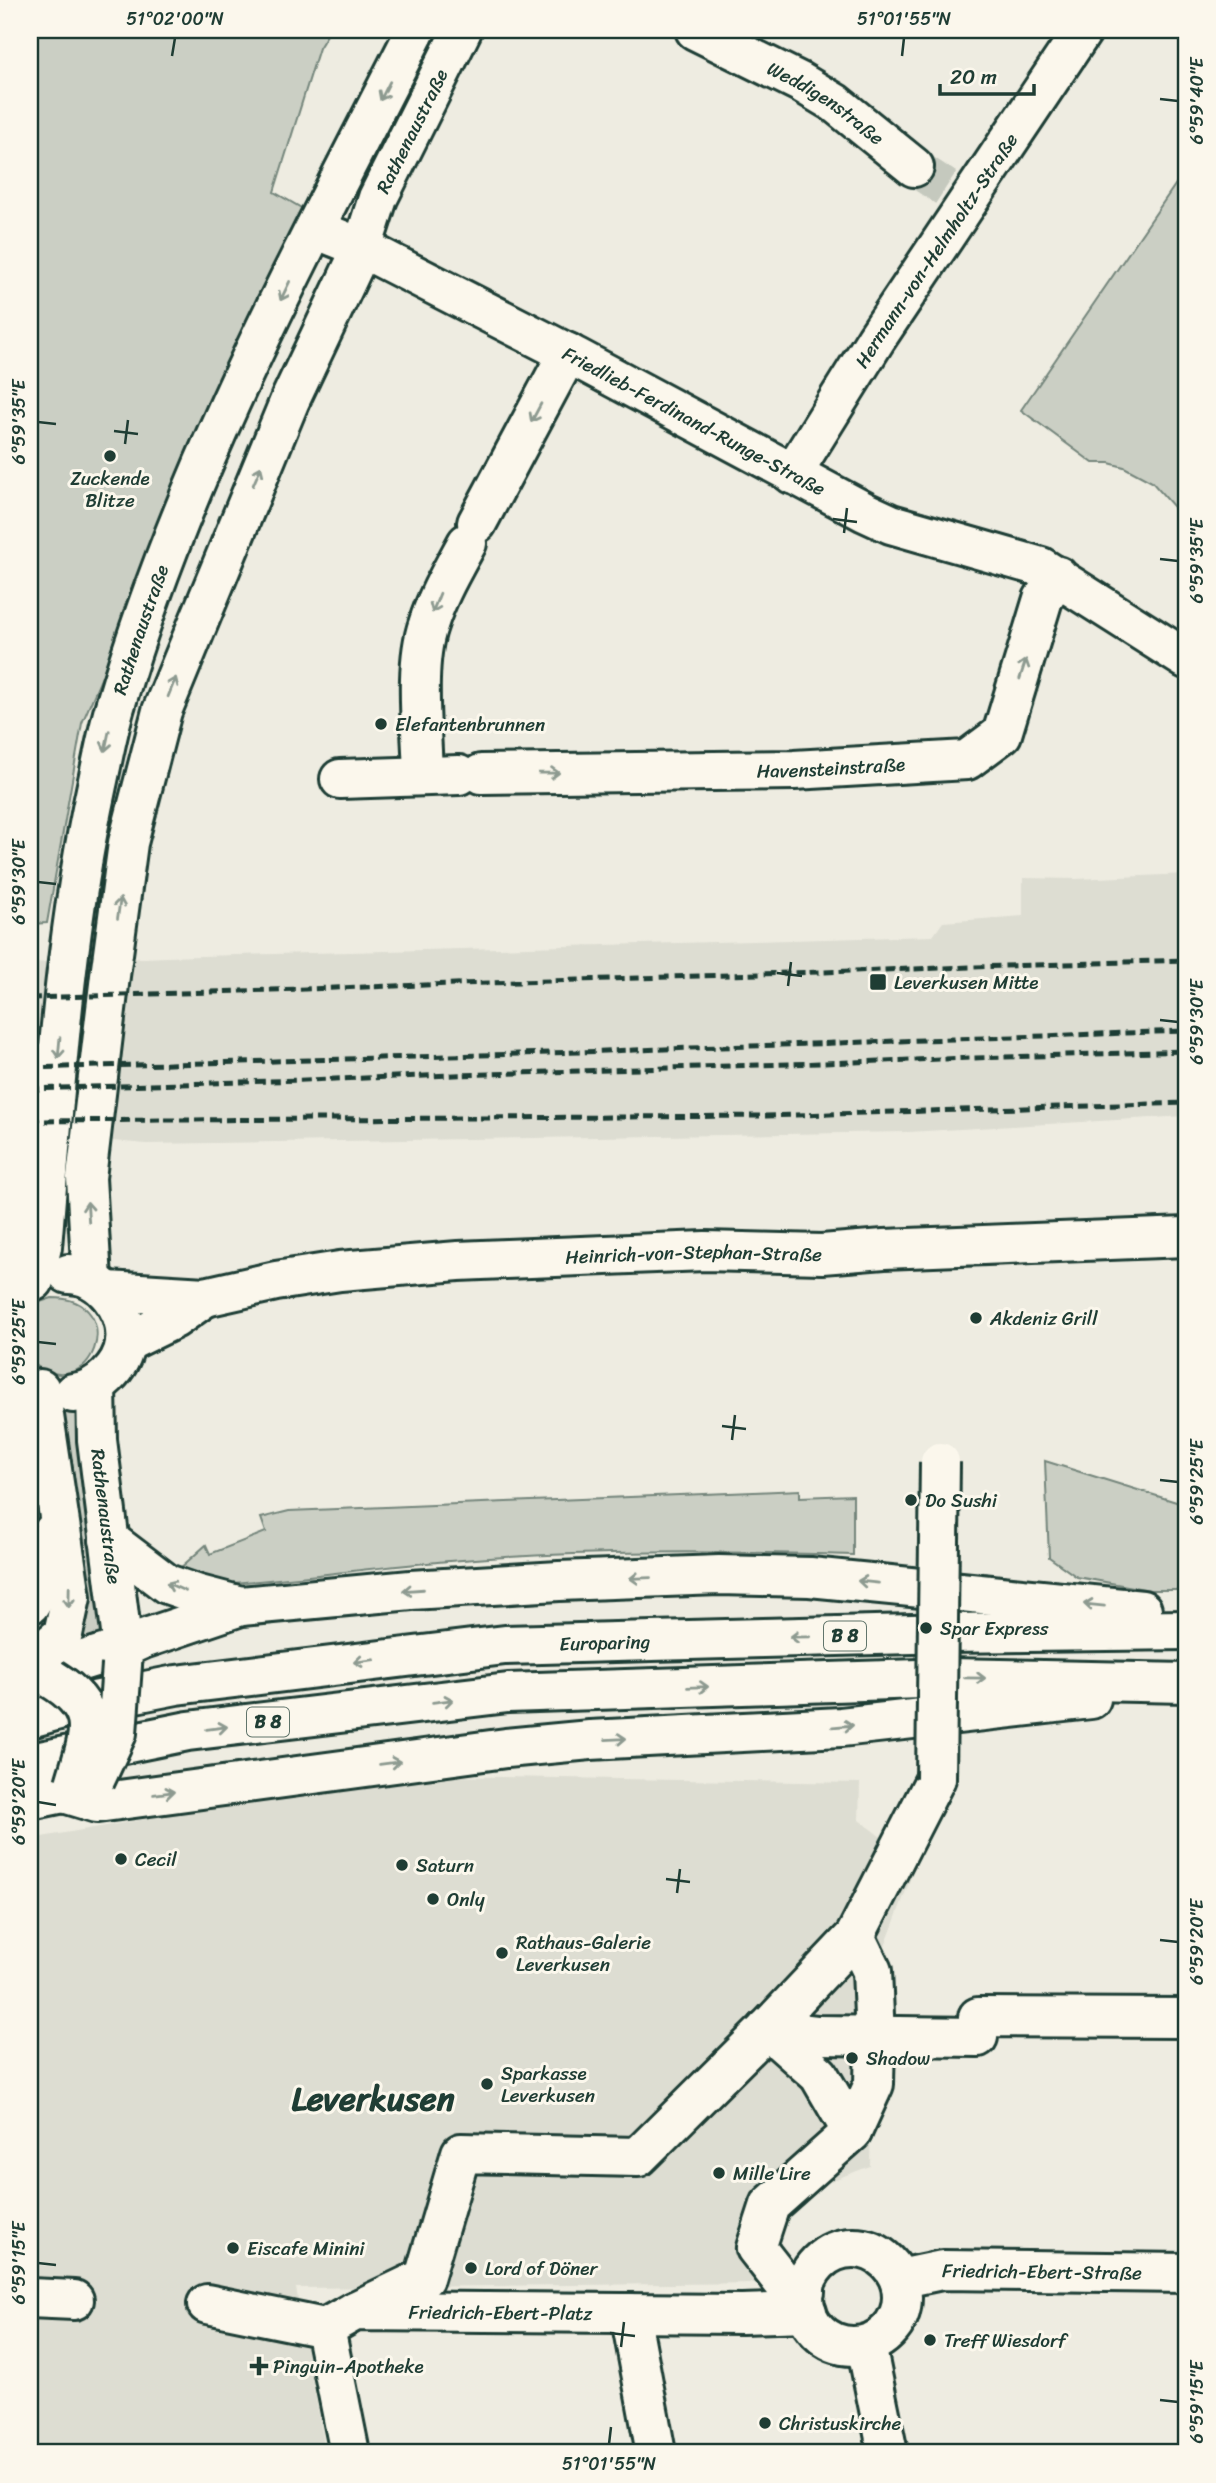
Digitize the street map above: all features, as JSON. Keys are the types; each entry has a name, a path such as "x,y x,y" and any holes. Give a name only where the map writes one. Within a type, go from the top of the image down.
{"main road":[{"name":"Rathenaustraße","path":"32,1283 42,1247 70,939 82,858 115,705 172,536 253,355 416,30"},
{"name":"Rathenaustraße","path":"100,1285 86,1178 128,843 159,724 263,461 362,248 378,198 462,30"},
{"name":"Weddigenstraße","path":"695,30 800,82 835,103 914,167"},
{"name":"Hermann-von-Helmholtz-Straße","path":"792,474 960,198 1083,30"},
{"name":"Friedlieb-Ferdinand-Runge-Straße","path":"315,229 362,248 568,353 792,474 891,524 1041,567 1186,659"},
{"path":"454,775 421,670 427,628 441,591 568,353"},
{"name":"Havensteinstraße","path":"340,779 794,770 967,760 1002,734 1043,599 1058,576"},
{"name":"Heinrich-von-Stephan-Straße","path":"32,1283 53,1274 73,1274 100,1285 205,1297 276,1281 340,1271 458,1261 705,1251 822,1254 884,1249 1186,1237"},
{"path":"35,1670 63,1634 71,1597 35,1386 59,1394 78,1393 96,1385 111,1371 125,1343 118,1306 100,1285"},
{"name":"Heinrich-von-Stephan-Straße","path":"125,1343 174,1318 205,1297"},
{"name":"Rathenaustraße","path":"66,1789 117,1733 123,1656 97,1440 96,1385"},
{"path":"350,2453 340,2319 424,2277 461,2153 638,2157 767,2029 855,1936 936,1778 940,1462"},
{"path":"30,1604 40,1587 50,1551 56,1505"},
{"path":"109,1540 167,1584 241,1606"},
{"path":"35,1670 123,1656 143,1639 241,1606 411,1590 532,1583 719,1575 810,1577 1186,1614"},
{"name":"Europaring","path":"30,1718 84,1703 176,1685 505,1645 948,1633 1186,1630"},
{"path":"35,1670 72,1691 88,1717 87,1741 66,1789 97,1802 506,1748 614,1739 841,1727 1036,1707 1186,1684"},
{"name":"B 8","path":"30,1763 188,1731 508,1693 949,1678 1186,1684"},
{"path":"855,1936 889,1953"},
{"path":"806,2302 785,2286 756,2248 769,2205 852,2132 874,2084 872,1971 855,1936"},
{"path":"767,2029 818,2035 978,2037 978,2017 1186,2018"},
{"path":"767,2029 819,2075 852,2132"},
{"path":"847,2249 863,2249 878,2255 890,2265 899,2279 902,2295 900,2311 893,2326 881,2338 866,2345 835,2343 821,2334 811,2322 806,2302 809,2276 818,2263 831,2254 847,2249"},
{"name":"Friedrich-Ebert-Straße","path":"899,2279 942,2270 1186,2273"},
{"path":"30,2298 74,2301"},
{"name":"Friedrich-Ebert-Platz","path":"207,2304 340,2319 630,2313 806,2302"},
{"path":"630,2313 656,2453"},
{"path":"866,2345 888,2453"}],"shaded area":[{"path":"30,30 330,30 319,48 274,192 303,209 82,723 47,923 30,924"},
{"path":"1186,169 1186,530 1180,525 1174,507 1152,482 1124,467 1093,463 1021,410"},
{"path":"1186,874 1186,1116 908,1132 146,1144 103,1140 30,1140 30,963 933,936 943,922 1023,916 1023,878 1076,879"},
{"path":"52,1298 77,1303 91,1315 97,1331 94,1349 85,1363 71,1373 52,1373 30,1361 30,1311 40,1302"},
{"path":"80,1409 111,1637 77,1648 61,1413"},
{"path":"1045,1461 1186,1505 1186,1590 1150,1590 1077,1577 1049,1557"},
{"path":"800,1490 800,1497 853,1495 853,1555 701,1552 550,1555 449,1561 232,1583 211,1583 178,1570 206,1545 210,1554 266,1532 261,1518 289,1511"},
{"path":"441,1776 860,1783 859,1820 916,1864 881,1957 872,2056 870,2166 810,2189 786,2203 765,2283 296,2288 326,2453 30,2453 30,1839 285,1795"}],"tunnel":[{"path":"914,167 952,192"}],"railway":[{"path":"30,998 1186,960"},
{"path":"30,1068 1186,1031"},
{"path":"30,1089 1186,1051"},
{"path":"30,1121 766,1116 1186,1103"}],"place":[{"name":"Zuckende Blitze","path":"110,456"},
{"name":"Elefantenbrunnen","path":"381,724"},
{"name":"Leverkusen Mitte","path":"878,982"},
{"name":"Akdeniz Grill","path":"976,1318"},
{"name":"Do Sushi","path":"911,1500"},
{"name":"Spar Express","path":"926,1628"},
{"name":"Cecil","path":"121,1859"},
{"name":"Saturn","path":"402,1865"},
{"name":"Only","path":"433,1899"},
{"name":"Rathaus-Galerie Leverkusen","path":"502,1953"},
{"name":"Shadow","path":"852,2058"},
{"name":"Sparkasse Leverkusen","path":"487,2084"},
{"name":"Mille Lire","path":"719,2173"},
{"name":"Eiscafe Minini","path":"233,2248"},
{"name":"Lord of Döner","path":"471,2268"},
{"name":"Treff Wiesdorf","path":"930,2340"},
{"name":"Pinguin-Apotheke","path":"259,2366"},
{"name":"Christuskirche","path":"765,2423"}],"district":[{"name":"Leverkusen","path":"373,2099"}]}
